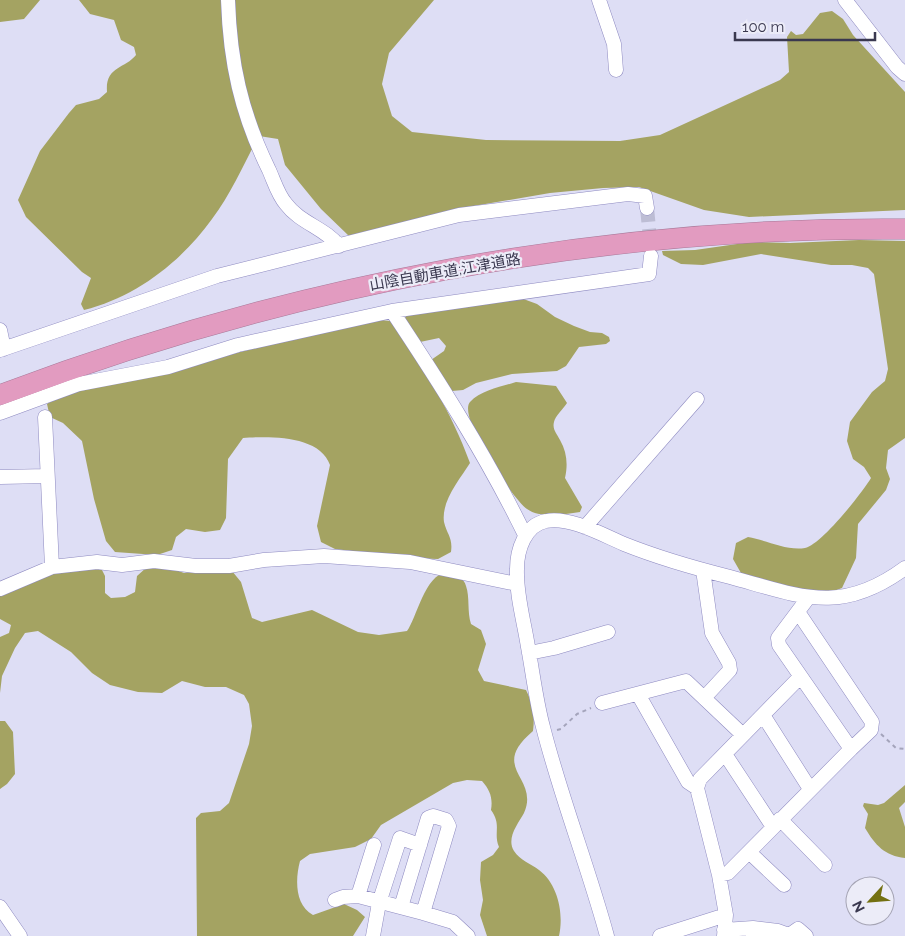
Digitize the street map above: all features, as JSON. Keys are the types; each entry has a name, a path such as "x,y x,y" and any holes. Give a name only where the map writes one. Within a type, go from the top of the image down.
{"highway":[{"name":"山陰自動車道;江津道路","path":"0,395 164,338 270,308 371,285 478,265 603,246 726,234 905,229"}],"street":[{"path":"228,0 233,65 252,134 286,204 312,227 331,236 339,246"},
{"path":"599,0 614,44 616,70"},
{"path":"845,0 897,67 905,74"},
{"path":"0,330 2,350 217,276 458,215 628,194 645,196 647,208"},
{"path":"0,412 79,384 168,368 238,345 392,310 649,274 651,256"},
{"path":"392,310 448,396 490,468 525,535"},
{"path":"585,527 697,399"},
{"path":"45,417 52,567"},
{"path":"0,477 47,476"},
{"path":"607,936 543,728 517,584 519,552 525,535 533,527 544,521 553,520 585,527 652,555 808,598 837,598 862,592 905,568"},
{"path":"0,589 52,567 97,562 122,565 154,561 196,566 229,566 264,560 340,557 410,562 517,584"},
{"path":"703,570 712,632 729,663 730,670 704,698"},
{"path":"808,598 778,638 779,646 851,749"},
{"path":"719,875 728,873 871,730 871,719 798,612"},
{"path":"529,653 554,648 608,632"},
{"path":"800,677 700,778 697,788 719,875 726,915 724,933 778,931 788,936 798,930 806,936"},
{"path":"602,703 686,681 743,735"},
{"path":"638,694 688,782 697,788"},
{"path":"763,715 810,789"},
{"path":"725,754 777,823 825,865"},
{"path":"401,907 428,818 434,816 446,820 449,826 423,913"},
{"path":"373,936 379,903 400,838 420,844"},
{"path":"358,896 374,845"},
{"path":"749,852 784,885"},
{"path":"335,900 358,896 379,903 401,907 452,922 468,936"},
{"path":"0,907 20,936"},
{"path":"660,936 726,915"}],"path":[{"path":"557,730 562,729 577,714 602,703"},
{"path":"872,725 896,748 905,749"}],"shaded area":[{"path":"0,0 40,0 24,19 0,22"},
{"path":"79,0 434,0 389,53 382,84 392,116 412,132 486,140 620,141 660,135 780,80 789,72 787,37 791,31 796,35 803,34 820,13 832,11 843,19 853,35 905,92 905,210 749,217 704,210 639,187 603,188 550,193 462,208 349,236 321,209 285,165 278,139 259,136 219,209 200,235 186,250 156,276 139,287 103,304 84,310 81,304 91,278 82,272 26,217 18,200 40,151 69,113 76,105 99,99 107,92 107,84 112,73 132,60 136,55 134,47 121,40 114,20 90,14"},
{"path":"859,240 905,241 905,438 888,450 886,468 890,479 886,490 858,524 856,558 842,588 831,592 788,589 741,573 733,559 736,543 748,537 783,547 798,549 812,545 841,518 871,478 864,467 853,459 847,441 850,422 872,392 885,381 888,369 874,274 868,268 852,265 831,265 761,254 703,265 681,264 663,255 662,251 695,250 751,242 790,243"},
{"path":"518,297 537,304 555,317 574,326 590,332 602,333 609,337 610,341 606,344 579,347 566,366 557,371 512,374 476,383 463,390 452,391 446,387 431,360 444,351 446,346 439,338 420,342 405,318 408,312"},
{"path":"371,319 390,321 413,354 445,407 470,463 445,506 444,522 450,539 451,552 438,559 410,558 335,549 321,542 317,526 330,465 324,455 316,448 305,443 266,437 243,438 228,459 226,518 220,530 205,532 186,529 176,537 172,550 157,555 115,552 106,541 94,499 82,441 63,423 50,417 47,404 55,398 80,390 170,373 216,358"},
{"path":"516,382 556,386 567,403 556,417 554,427 567,463 565,478 582,507 580,512 546,515 527,509 510,490 478,440 471,424 468,410 470,402 485,392"},
{"path":"162,565 184,573 210,569 232,571 241,582 252,618 262,622 312,610 358,632 379,635 407,631 424,594 436,577 443,573 452,574 462,579 467,590 471,624 481,630 486,644 478,670 484,681 526,690 532,705 534,715 533,731 520,744 515,755 515,764 526,790 527,801 524,813 516,826 511,841 514,851 519,857 539,870 551,883 560,909 559,936 487,936 480,915 483,900 480,880 481,862 493,855 499,847 497,842 497,825 491,810 492,802 487,788 482,781 467,780 453,783 381,825 371,839 355,847 310,854 300,861 297,884 300,899 307,911 313,915 344,904 357,910 365,917 353,936 197,936 196,818 201,813 220,811 229,803 249,744 252,726 249,704 244,695 226,687 205,687 182,681 162,693 138,692 110,685 92,673 71,652 38,631 25,633 15,648 2,676 0,693 0,637 9,633 11,625 0,619 0,593 57,572 101,568 105,576 105,593 111,598 125,597 135,592 137,576 147,567"},
{"path":"0,721 5,721 13,732 15,774 0,789"},
{"path":"905,785 905,802 899,808 905,827 905,858 886,852 873,840 865,828 868,814 863,806 864,803 878,805 884,803"}],"tunnel":[{"path":"647,208 651,249"}]}
